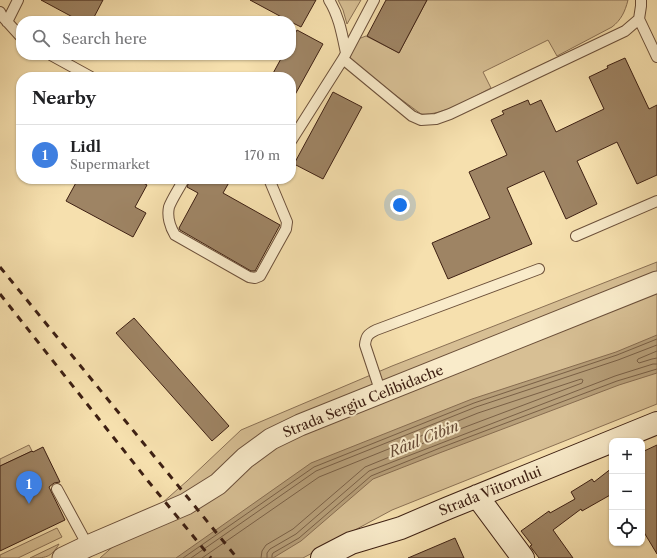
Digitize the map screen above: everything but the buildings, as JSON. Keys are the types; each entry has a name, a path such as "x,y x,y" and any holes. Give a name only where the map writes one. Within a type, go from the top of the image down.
{"street":[{"name":"Strada Sergiu Celibidache","path":"63,558 186,504 218,484 245,458 271,439 300,425 657,282"},
{"name":"Strada Viitorului","path":"322,558 351,544 401,528 657,423"},
{"path":"477,496 523,558"}],"lane":[{"path":"8,22 18,0"},
{"path":"329,0 339,22 345,56 412,116 421,120 436,119 450,114 625,31 639,19"},
{"path":"296,133 345,56 374,0"},
{"path":"641,0 639,19 657,57"},
{"path":"0,12 16,31"},
{"path":"61,60 82,72"},
{"path":"181,184 169,208 171,228 175,234 255,278 260,276 286,229 287,222 271,184"},
{"path":"576,236 657,201"},
{"path":"381,393 365,345 365,339 369,334 376,330 539,269"},
{"path":"57,489 88,546"}],"shaded area":[{"path":"338,0 361,0 347,24 343,10"},
{"path":"427,0 628,0 626,8 618,22 612,27 557,56 548,40 483,72 491,88 448,109 430,114 421,114 356,66 350,57 358,39 366,36 399,53"},
{"path":"657,262 657,404 392,510 303,558 100,558 187,481 241,430 392,366"},
{"path":"29,445 32,451 0,466 0,459"},
{"path":"57,528 62,537 18,558 0,558 0,555"},
{"path":"59,544 50,555 40,558 30,558"}],"water":[{"name":"Râul Cibin","path":"657,335 657,373 619,385 373,479 301,541 273,558 176,558 311,463 472,399 616,352"}],"railway":[{"path":"0,267 237,558"},
{"path":"0,294 211,558"}],"place":[{"name":"Lidl","path":"29,504"}]}
